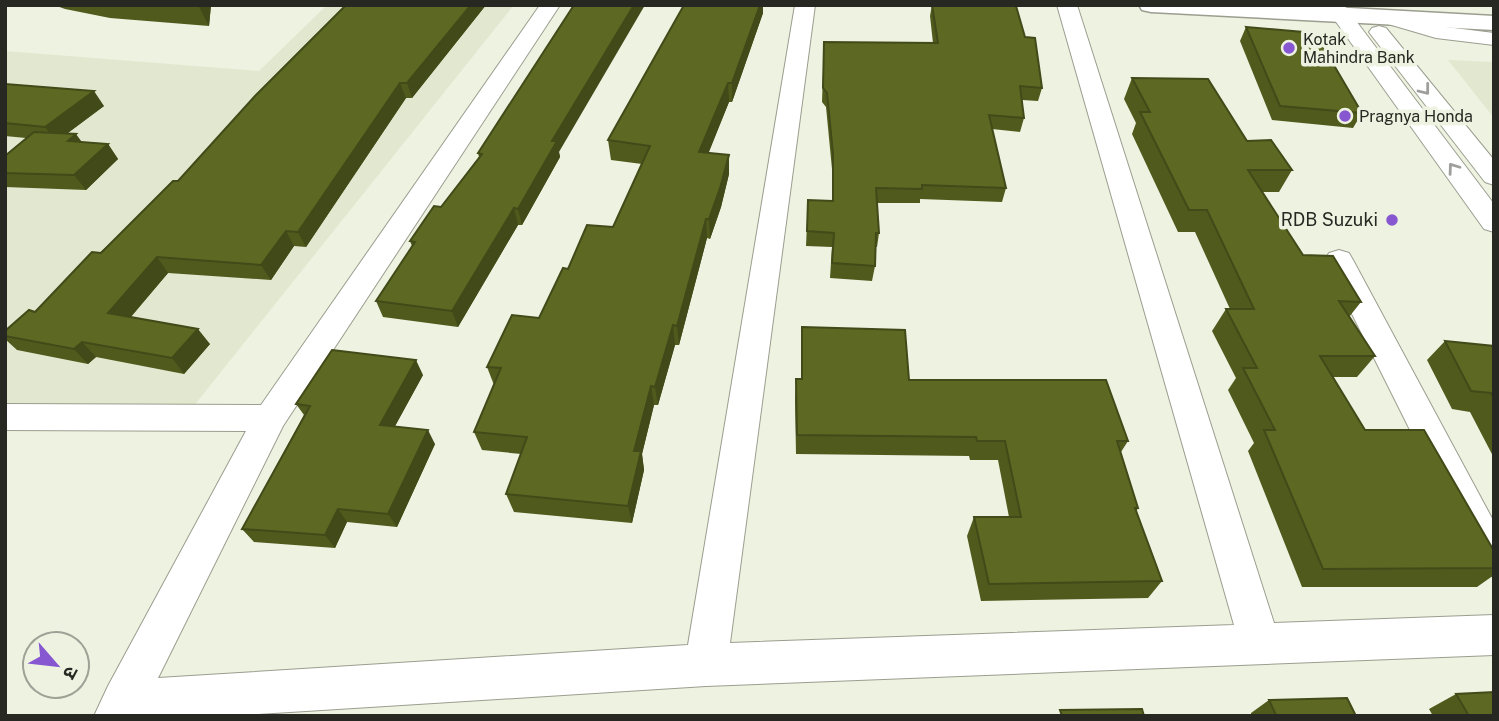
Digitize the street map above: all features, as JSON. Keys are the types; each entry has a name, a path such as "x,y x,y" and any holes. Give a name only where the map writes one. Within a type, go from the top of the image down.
{"main road":[{"path":"1151,5 1358,12 1494,23"},
{"path":"1416,5 1494,11"}],"street":[{"path":"119,708 270,418 550,5"},
{"path":"706,665 805,5"},
{"path":"1067,5 1260,643"},
{"path":"1358,12 1436,32 1494,39"},
{"path":"1358,12 1494,177"},
{"path":"1358,12 1494,223"},
{"path":"1339,260 1494,560"},
{"path":"5,417 270,418"},
{"path":"119,708 706,665 1494,635"}],"shaded area":[{"path":"327,5 514,5 189,412 5,413 5,51 259,71"},
{"path":"1448,60 1494,62 1494,118"}],"building":[{"path":"346,5 471,5 407,83 400,83 298,232 286,231 261,265 157,257 108,313 198,329 172,358 82,342 74,349 5,336 5,331 29,310 35,312 92,252 101,253 173,181 178,181 255,96"},
{"path":"574,5 634,5 552,141 557,141 518,209 514,208 452,311 376,301 415,242 410,241 434,206 441,207 482,154 478,153"},
{"path":"684,5 760,5 732,83 728,83 699,152 729,155 709,219 706,219 677,326 673,325 655,387 651,386 634,451 641,451 628,506 506,494 527,437 474,432 501,368 487,367 512,315 539,318 563,268 568,269 587,225 613,227 650,146 608,140"},
{"path":"932,5 1016,6 1025,37 1035,38 1042,88 1020,86 1024,118 989,115 1006,188 922,185 922,189 876,188 879,233 876,233 875,266 832,263 834,233 807,231 808,200 833,201 833,154 827,93 823,88 824,42 938,43"},
{"path":"1246,27 1315,33 1362,113 1280,106"},
{"path":"1132,78 1208,79 1247,141 1271,140 1292,170 1248,170 1303,255 1333,256 1361,302 1339,301 1375,356 1320,356 1365,430 1424,430 1494,551 1494,568 1323,569 1264,430 1275,430 1243,368 1257,368 1226,309 1254,309 1207,210 1189,210 1140,112 1150,112"},
{"path":"5,84 94,91 45,127 5,123"},
{"path":"34,132 76,134 68,141 108,144 74,175 5,173 5,156"},
{"path":"802,327 905,330 909,380 1106,380 1128,441 1117,441 1138,508 1135,508 1162,581 989,584 974,517 1021,517 1005,441 977,441 976,437 797,435 796,379 802,379"},
{"path":"1445,341 1494,346 1494,399 1491,393 1471,391"},
{"path":"332,350 416,360 380,425 428,430 388,514 338,509 325,535 242,529 310,406 296,404"},
{"path":"1494,692 1494,716 1469,716 1456,694"},
{"path":"1347,698 1356,716 1147,716 1276,715 1269,700"},
{"path":"1142,709 1144,716 1062,716 1060,710"}],"place":[{"name":"Kotak Mahindra Bank","path":"1289,48"},
{"name":"Pragnya Honda","path":"1345,116"},
{"name":"RDB Suzuki","path":"1392,220"}]}
